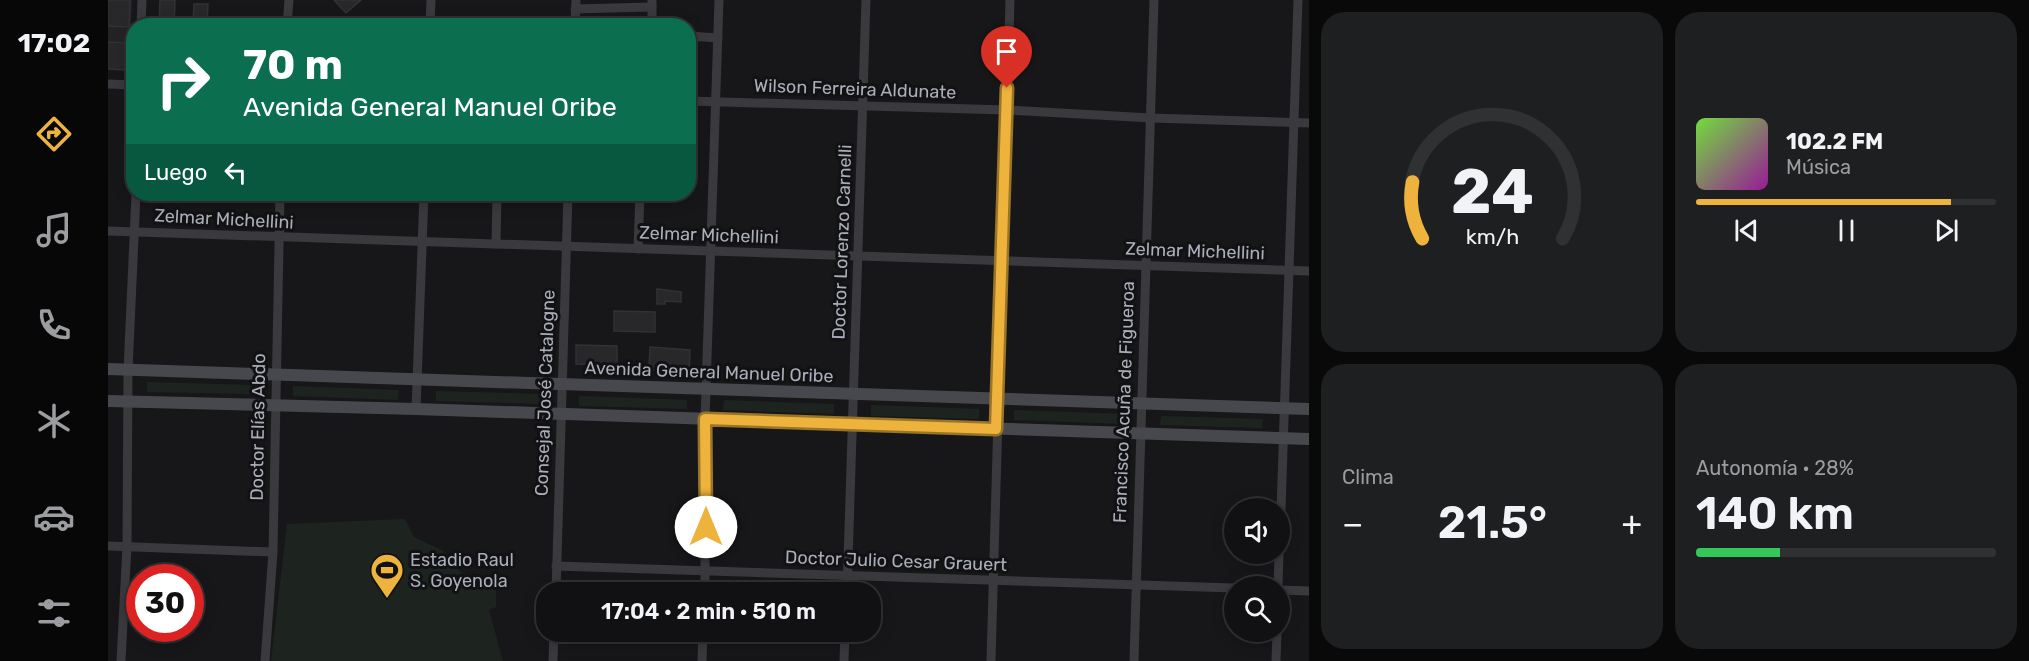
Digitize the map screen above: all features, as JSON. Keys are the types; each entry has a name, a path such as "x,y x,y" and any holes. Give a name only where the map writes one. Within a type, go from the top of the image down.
{"main road":[{"name":"Avenida General Manuel Oribe","path":"108,369 1309,410"},
{"path":"108,401 1309,439"}],"street":[{"path":"141,18 142,0"},
{"path":"288,18 289,0"},
{"path":"430,0 430,18"},
{"path":"705,582 705,419 719,0"},
{"name":"Doctor Lorenzo Carnelli","path":"848,582 866,0"},
{"path":"991,661 1010,0"},
{"name":"Francisco Acuña de Figueroa","path":"1134,661 1139,433 1154,0"},
{"path":"1281,498 1298,0"},
{"path":"575,4 652,4"},
{"path":"696,37 718,38"},
{"path":"108,84 126,85"},
{"name":"Wilson Ferreira Aldunate","path":"696,101 1007,110 1309,123"},
{"path":"121,661 127,546 127,401 136,201"},
{"name":"Doctor Elías Abdo","path":"265,661 273,552 280,201"},
{"path":"416,409 424,201"},
{"path":"496,244 497,201"},
{"name":"Consejal José Catalogne","path":"556,582 568,201"},
{"path":"638,249 640,201"},
{"name":"Zelmar Michellini","path":"108,231 709,253 1309,271"},
{"path":"108,546 273,552"},
{"name":"Doctor Julio Cesar Grauert","path":"556,566 1224,588"},
{"path":"1290,589 1309,591"},
{"path":"553,661 554,642"},
{"path":"702,661 703,642"},
{"path":"844,661 845,642"},
{"path":"1276,661 1277,642"}],"shaded area":[{"path":"108,0 132,0 131,18 126,18 126,71 108,70"},
{"path":"147,382 257,385 257,394 147,392"},
{"path":"293,386 399,390 398,400 293,396"},
{"path":"436,391 544,394 544,404 436,401"},
{"path":"579,396 687,400 687,409 579,406"},
{"path":"724,400 834,404 834,414 723,410"},
{"path":"871,405 979,409 979,419 871,416"},
{"path":"1014,410 1124,414 1124,424 1014,420"},
{"path":"1161,416 1263,419 1262,428 1160,425"},
{"name":"Estadio Raul S. Goyenola","path":"405,519 414,537 443,551 470,583 496,590 496,607 489,610 503,661 271,661 287,524"}],"building":[{"path":"108,0 130,0 129,18 126,18 126,27 108,26"},
{"path":"160,0 175,0 174,18 159,18"},
{"path":"334,0 361,0 346,13"},
{"path":"194,4 208,4 207,18 193,18"},
{"path":"108,42 126,43 126,70 108,69"},
{"path":"657,289 681,292 681,302 665,301 665,304 657,304"},
{"path":"614,311 655,312 655,332 614,331"},
{"path":"576,345 617,346 617,365 576,364"},
{"path":"650,347 690,350 689,373 649,370"}],"place":[{"name":"Estadio Raul S. Goyenola","path":"387,599"}],"route":[{"path":"706,527 705,419 996,429 1007,88"}]}
